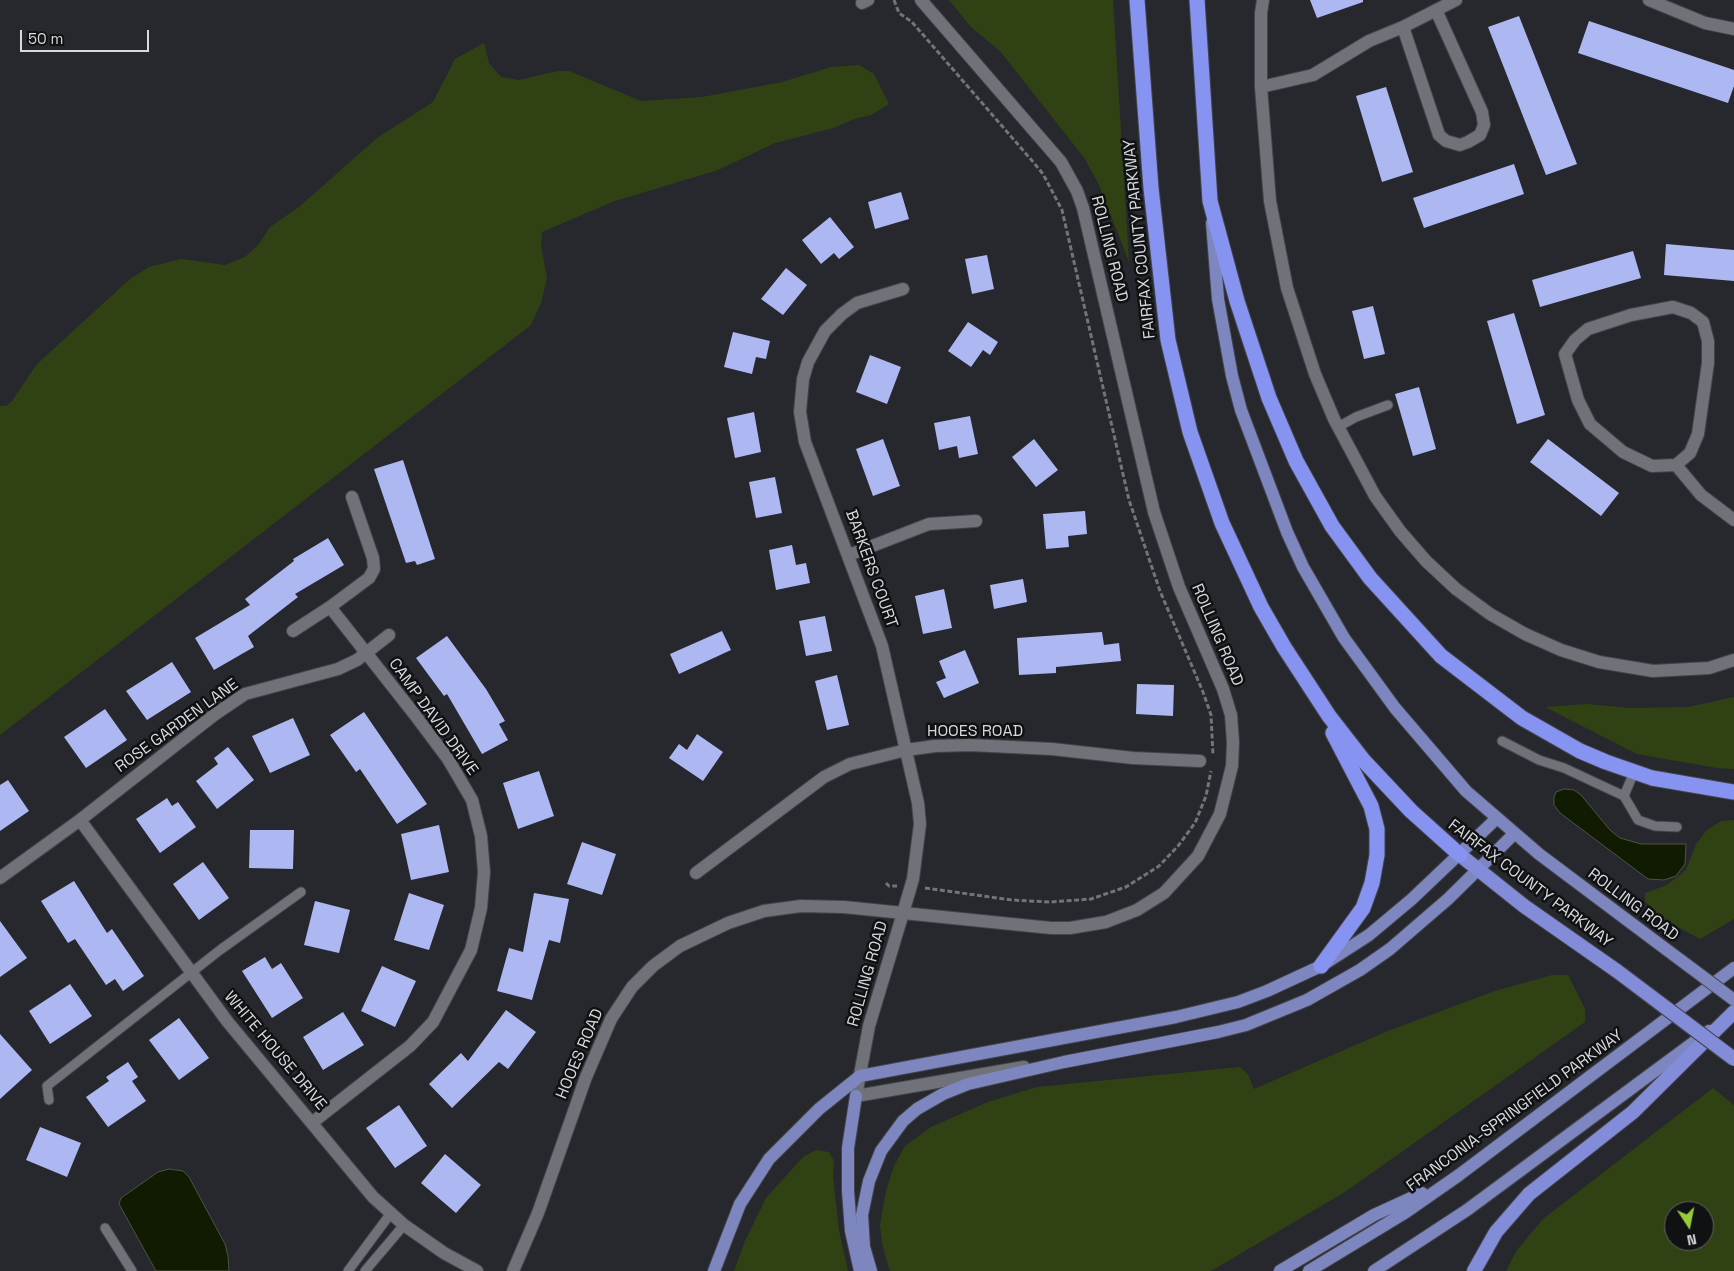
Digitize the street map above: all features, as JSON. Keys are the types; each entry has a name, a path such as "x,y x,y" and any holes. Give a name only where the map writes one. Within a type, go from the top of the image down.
{"highway":[{"name":"FAIRFAX COUNTY PARKWAY","path":"1137,0 1151,188 1161,293 1168,340 1190,432 1222,523 1240,564 1284,648 1309,687 1345,736 1411,811 1460,855 1524,906 1734,1059"},
{"path":"1197,0 1210,201 1247,334 1281,427 1314,495 1332,526 1370,578 1441,656 1522,718 1580,751 1634,772 1682,784 1734,792"},
{"path":"1309,687 1369,801 1376,823 1378,842 1375,870 1368,896 1357,918 1321,966"},
{"path":"1474,1271 1496,1232 1529,1194 1633,1112 1731,1014"}],"main road":[{"name":"ROLLING ROAD","path":"1210,201 1218,299 1232,376 1254,450 1287,532 1324,604 1375,682 1440,763 1496,819 1734,1000"},
{"path":"714,1271 740,1204 769,1159 819,1109 860,1076 1207,1010 1268,991 1321,966 1348,950 1391,918 1496,819"},
{"path":"871,1271 862,1232 864,1198 881,1151 903,1121 932,1099 954,1089 1064,1062 1246,1025 1308,1000 1360,970 1390,949 1448,899 1514,834"},
{"name":"FRANCONIA-SPRINGFIELD PARKWAY","path":"1309,1271 1406,1212 1458,1176 1734,968"},
{"path":"1374,1271 1467,1210 1731,1014"},
{"path":"856,1096 848,1148 848,1191 850,1231 860,1271"},
{"path":"1280,1271 1374,1215 1458,1176"}],"street":[{"name":"ROLLING ROAD","path":"856,1096 874,1007 903,913 1033,927 1070,928 1106,922 1137,910 1164,893 1198,856 1220,814 1228,790 1233,742 1230,715 1224,690 1179,587 1154,512 1088,225 1077,191 1069,175 1050,148 922,0"},
{"path":"1263,0 1260,13 1261,87 1270,201 1286,288 1315,374 1338,427 1375,496 1400,531 1426,561 1456,588 1499,619 1561,650 1599,662 1635,669 1686,671 1709,668 1734,660"},
{"path":"1261,87 1313,75 1369,41 1403,27 1456,0"},
{"path":"1649,0 1705,24 1734,29"},
{"path":"1403,27 1439,135 1446,141 1460,145 1468,142 1480,135 1484,125 1482,112 1436,10"},
{"name":"BARKERS COURT","path":"903,289 857,303 842,314 825,331 816,346 803,379 800,412 805,442 882,646 906,750 920,824 911,887 903,913"},
{"path":"1676,466 1690,454 1698,434 1708,363 1708,341 1703,322 1690,313 1673,307 1631,315 1588,329 1575,340 1566,354 1578,400 1590,424 1623,452 1652,466 1676,466 1701,495 1734,520"},
{"path":"293,631 330,608 369,578 374,569 373,558 352,497"},
{"path":"849,555 929,524 976,521"},
{"name":"CAMP DAVID DRIVE","path":"313,1122 410,1046 433,1022 471,950 481,908 484,872 481,836 472,800 448,759 330,608"},
{"name":"ROSE GARDEN LANE","path":"0,878 80,820 214,715 245,694 338,669 366,653 389,635"},
{"name":"HOOES ROAD","path":"696,873 824,777 850,764 906,750 970,744 1052,749 1133,758 1200,761"},
{"name":"WHITE HOUSE DRIVE","path":"80,820 227,1021 313,1122 373,1197 404,1225 444,1253 477,1271"},
{"name":"HOOES ROAD","path":"513,1271 538,1213 601,1040 611,1019 632,987 653,966 696,937 728,922 764,911 820,905 903,913"},
{"path":"856,1096 1001,1069 1064,1062"}],"lane":[{"path":"1338,427 1356,417 1388,405"},
{"path":"1502,741 1539,760 1564,768 1624,796 1638,820 1656,826 1678,827"},
{"path":"1624,796 1634,772"},
{"path":"49,1100 47,1086 191,973 301,892"},
{"path":"348,1271 391,1213"},
{"path":"365,1271 404,1225"},
{"path":"105,1228 132,1271"}],"path":[{"path":"886,883 889,886 1012,900 1050,902 1091,899 1126,887 1159,866 1178,846 1195,823 1206,796 1213,762 1211,715 1204,692 1160,591 1130,500 1062,210 1053,191 1034,163 912,22 899,13 894,0"}],"green space":[{"path":"949,0 1113,0 1129,262 1099,185 1085,159 1000,51 971,27"},
{"path":"484,43 489,63 501,77 519,80 558,71 569,71 641,101 702,97 782,82 831,67 859,65 874,74 889,104 871,115 854,119 834,128 775,143 718,170 612,202 542,232 541,244 547,278 541,303 531,325 0,735 0,406 6,406 12,401 37,364 130,279 149,267 181,259 225,265 245,257 259,244 270,227 299,207 377,138 433,102 455,59"},
{"path":"1734,697 1734,769 1717,768 1637,754 1545,707 1587,704 1630,708 1688,707"},
{"path":"1734,820 1734,919 1700,939 1661,918 1645,901 1645,893 1667,885 1686,870 1696,844 1706,831 1721,821"},
{"path":"1552,975 1568,975 1585,1009 1585,1022 1345,1192 1211,1271 891,1271 889,1269 882,1243 880,1225 886,1191 894,1166 905,1146 931,1127 988,1102 1037,1087 1240,1067 1248,1075 1254,1089 1388,1031 1495,991"},
{"path":"1713,1088 1734,1105 1734,1271 1506,1271 1517,1250 1543,1219"},
{"path":"816,1150 829,1152 834,1161 833,1177 839,1230 848,1271 734,1271 745,1241 766,1198 803,1157"}],"shaded area":[{"path":"1564,789 1574,790 1581,795 1610,830 1620,838 1641,844 1686,844 1685,864 1676,876 1664,880 1648,879 1560,813 1554,805 1554,797 1556,792"},
{"path":"169,1169 183,1171 189,1177 225,1244 229,1271 156,1271 119,1204 121,1198 158,1172"}],"building":[{"path":"1310,0 1363,0 1363,2 1317,18"},
{"path":"1519,16 1577,164 1546,175 1488,27"},
{"path":"1589,21 1734,70 1734,86 1728,103 1578,53"},
{"path":"1386,87 1413,172 1382,182 1356,96"},
{"path":"1514,164 1524,194 1424,228 1413,198"},
{"path":"901,192 909,219 875,229 868,202"},
{"path":"830,217 854,247 839,259 834,253 821,264 802,240"},
{"path":"1666,244 1734,250 1734,281 1664,275"},
{"path":"1633,251 1641,278 1540,307 1532,280"},
{"path":"987,255 994,289 972,294 965,259"},
{"path":"786,268 807,285 783,315 761,299"},
{"path":"1373,306 1385,354 1364,359 1352,311"},
{"path":"1514,313 1545,415 1517,424 1487,321"},
{"path":"968,322 998,342 990,355 983,350 971,367 948,351"},
{"path":"733,332 770,341 766,359 756,357 752,374 724,367"},
{"path":"870,355 901,367 887,404 856,392"},
{"path":"1419,387 1436,449 1413,456 1395,394"},
{"path":"754,412 761,452 735,458 727,418"},
{"path":"970,416 978,454 959,458 957,446 939,450 934,423"},
{"path":"883,439 900,486 873,496 856,449"},
{"path":"1034,439 1058,470 1036,487 1012,457"},
{"path":"1548,439 1619,493 1601,516 1530,462"},
{"path":"403,460 435,559 417,565 415,561 406,563 374,469"},
{"path":"775,477 782,513 756,518 749,482"},
{"path":"1085,511 1087,534 1068,536 1069,547 1046,549 1043,514"},
{"path":"328,538 344,565 295,594 298,597 248,636 254,647 214,670 195,638 250,605 245,599 294,561 293,559"},
{"path":"792,545 796,565 806,563 810,583 776,590 769,550"},
{"path":"1023,579 1027,602 994,609 990,585"},
{"path":"944,589 952,628 923,634 915,596"},
{"path":"825,616 832,651 806,656 799,621"},
{"path":"722,631 731,650 679,674 670,654"},
{"path":"1102,632 1104,645 1119,643 1121,661 1056,667 1056,673 1019,675 1017,638"},
{"path":"447,636 486,689 505,721 499,724 508,740 482,754 447,694 444,696 416,658"},
{"path":"965,650 979,683 944,698 936,682 946,678 939,661"},
{"path":"172,662 191,692 147,720 126,691"},
{"path":"837,675 849,725 827,730 815,681"},
{"path":"1137,684 1174,685 1173,716 1136,714"},
{"path":"105,709 127,740 86,768 64,737"},
{"path":"364,712 427,804 397,824 360,769 356,772 330,735"},
{"path":"293,718 310,755 270,773 252,736"},
{"path":"697,734 723,752 703,781 669,758 679,744 687,750"},
{"path":"228,747 254,780 217,809 196,781 218,764 214,758"},
{"path":"539,771 554,816 518,829 503,783"},
{"path":"8,780 29,811 0,831 0,785"},
{"path":"167,798 172,806 178,802 196,827 160,853 136,819"},
{"path":"439,825 449,872 411,880 401,834"},
{"path":"250,830 294,830 293,869 249,868"},
{"path":"582,842 616,854 602,895 567,884"},
{"path":"203,862 229,898 199,920 173,884"},
{"path":"74,881 107,933 112,929 144,976 123,991 115,979 106,985 75,939 68,943 41,901"},
{"path":"409,893 444,905 429,950 394,940"},
{"path":"534,893 569,899 560,943 549,940 532,1000 497,991 509,948 523,952"},
{"path":"315,901 350,910 339,953 304,945"},
{"path":"0,921 27,958 0,977"},
{"path":"265,957 272,969 281,963 303,998 272,1018 242,971"},
{"path":"382,966 416,981 395,1027 361,1011"},
{"path":"70,984 92,1016 50,1044 29,1011"},
{"path":"506,1010 536,1032 508,1069 499,1062 452,1108 429,1084 461,1053 468,1061"},
{"path":"343,1012 364,1045 323,1070 303,1037"},
{"path":"179,1018 209,1058 179,1080 149,1040"},
{"path":"0,1034 32,1070 0,1099"},
{"path":"128,1062 138,1077 132,1081 146,1101 108,1127 86,1097 109,1081 106,1077"},
{"path":"399,1105 427,1146 395,1168 366,1128"},
{"path":"40,1127 81,1143 67,1177 26,1160"},
{"path":"445,1154 481,1185 456,1213 421,1183"}]}
